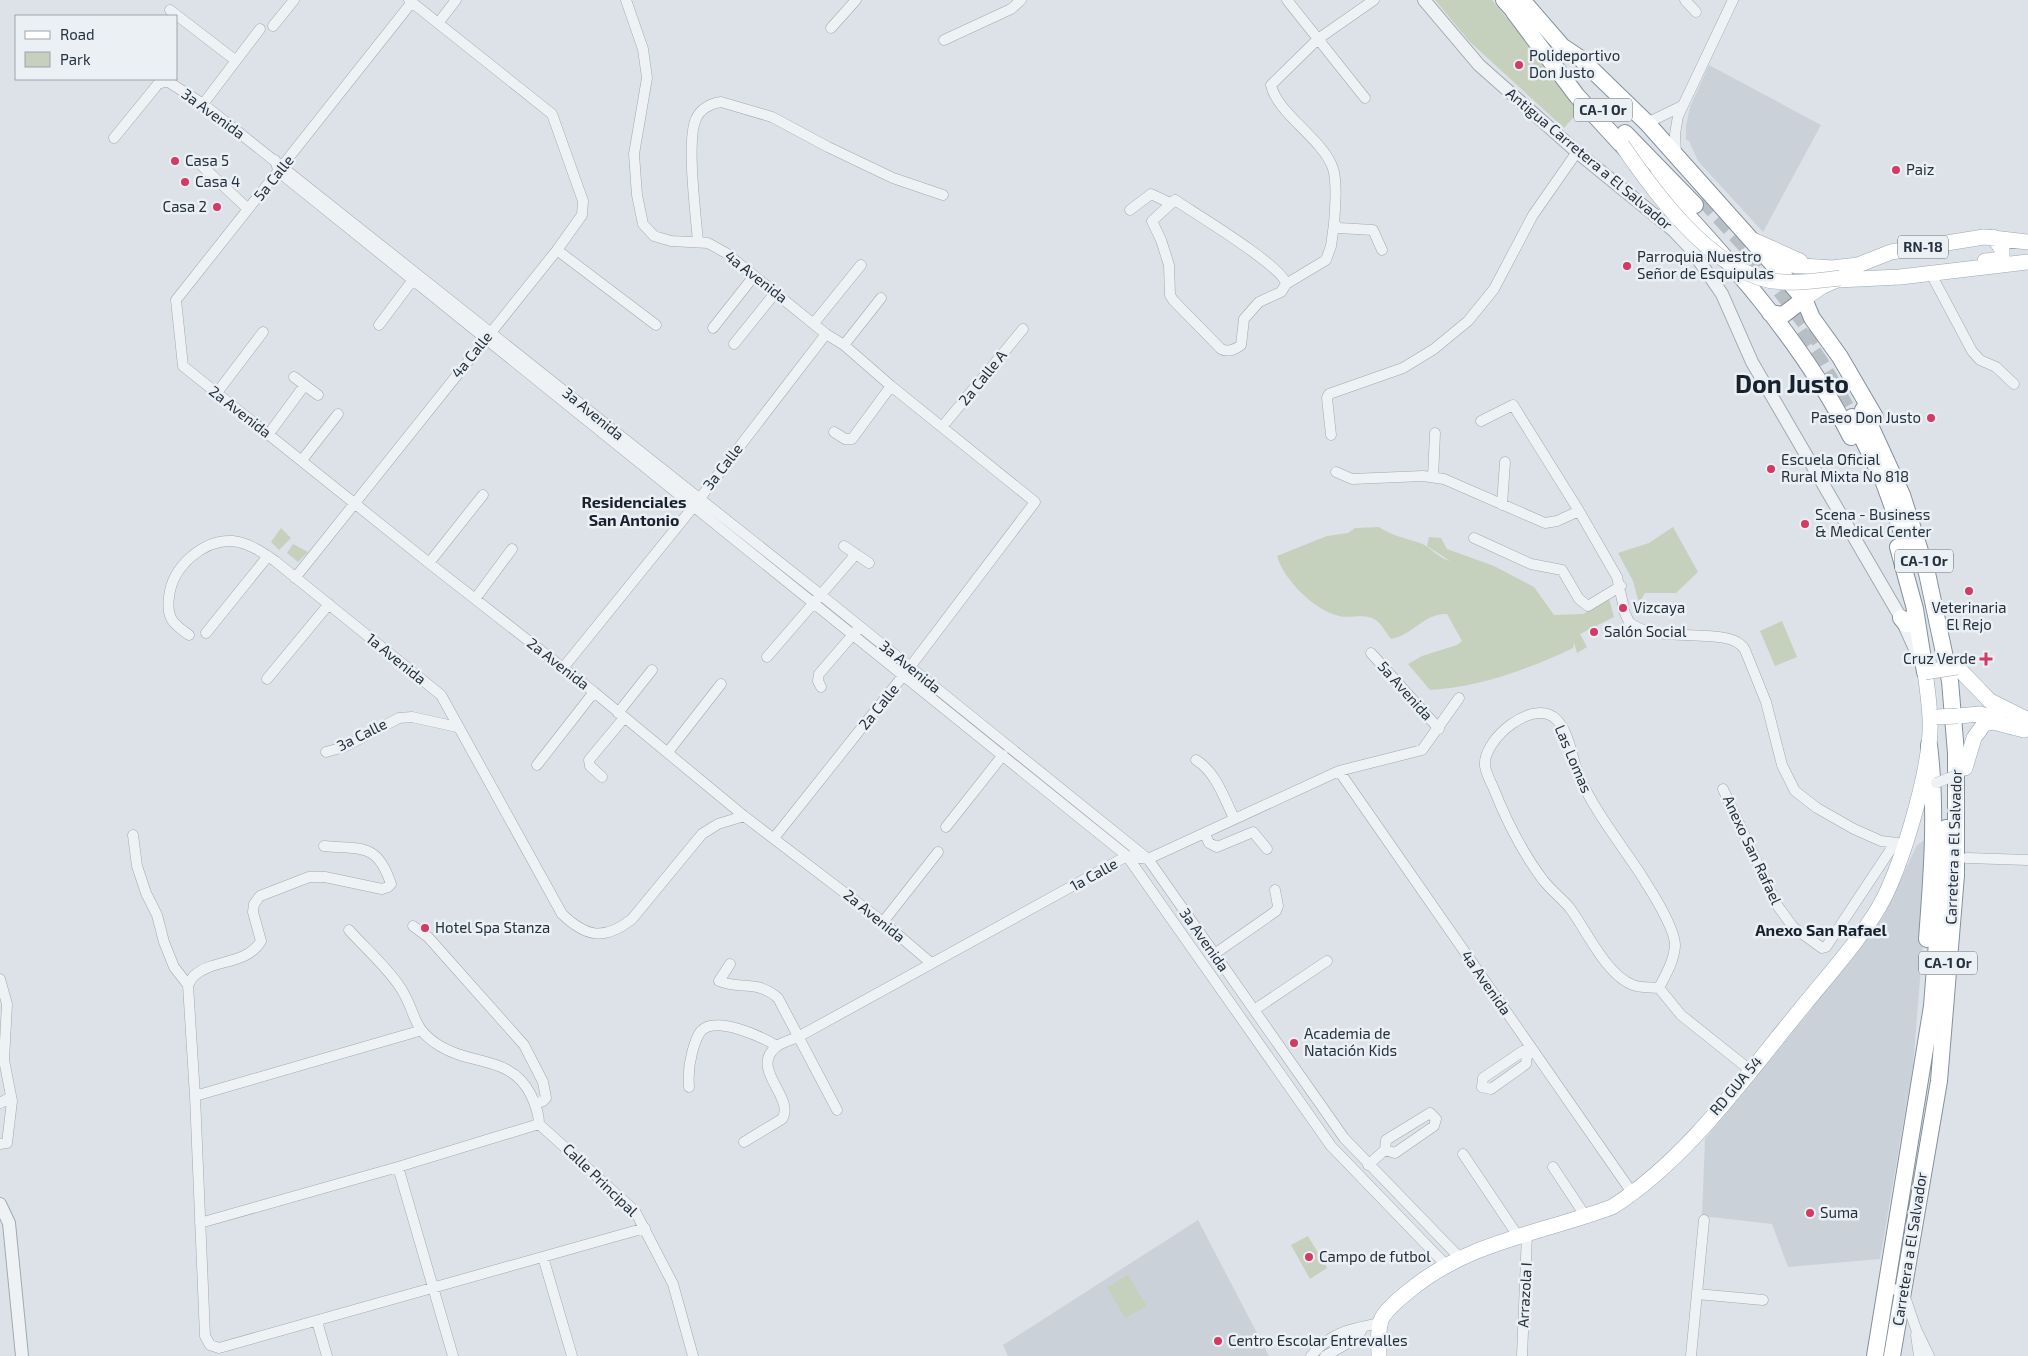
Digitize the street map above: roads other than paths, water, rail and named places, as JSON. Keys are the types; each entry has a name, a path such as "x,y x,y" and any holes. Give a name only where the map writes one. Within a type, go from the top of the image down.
{"highway":[{"name":"CA-1 Or","path":"1513,4 1560,45 1699,202 1531,21"},
{"path":"1513,4 1577,96 1746,282 1818,379 1875,484 1893,531 1915,609 1925,672"},
{"path":"1560,45 1581,59 1647,123 1804,299 1812,318 1840,357 1862,394 1886,442 1931,547 1947,610 1957,668 1961,715 1967,858 1954,1002 1939,1081"},
{"path":"1746,282 1758,267 1773,264"},
{"path":"1770,312 1783,315 1804,299"},
{"name":"Carretera a El Salvador","path":"1857,413 1889,478 1927,573 1950,682 1956,754 1956,874 1939,1081 1906,1270 1884,1308 1876,1356"},
{"path":"1886,442 1889,478"},
{"path":"1860,455 1889,478"},
{"path":"1893,531 1897,498 1914,510"},
{"name":"Carretera a El Salvador","path":"1892,1356 1895,1290 1910,1148 1932,1006 1943,883 1946,756 1940,683 1931,631 1897,498"},
{"path":"1900,618 1906,624 1910,624 1914,620 1915,609"},
{"path":"1921,1079 1924,976 1933,861 1935,784 1929,745"},
{"path":"1906,1270 1899,1269 1895,1261 1913,1157 1910,1148 1930,1125"},
{"path":"1884,1308 1892,1306 1895,1312 1888,1356"}],"main road":[{"path":"1622,145 1674,215 1726,263 1768,280 1792,282 1840,278 1876,279"},
{"path":"1896,277 1917,268 1998,260 2003,252 1993,237"},
{"name":"RN-18","path":"1773,264 1820,268 1858,265 1891,252 1993,237 2028,242"},
{"path":"1751,239 1820,268"},
{"name":"RN-18","path":"1804,299 1830,282 1930,274 2028,262"},
{"path":"1925,672 1957,668 1990,701 2027,726"},
{"name":"RD GUA 54","path":"1380,1323 1400,1298 1426,1277 1459,1257 1522,1235 1586,1217 1612,1207 1633,1194 1671,1161 1750,1070 1830,972 1877,909 1885,895 1900,844 1916,802 1929,745 1933,717 1925,672"},
{"path":"1933,717 1986,714 2027,726"},
{"path":"1963,771 1974,738 1984,724 1993,722 2027,726"},
{"path":"1380,1323 1380,1356"}],"street":[{"path":"273,26 294,0"},
{"path":"415,2 439,22 456,0"},
{"name":"4a Avenida","path":"626,0 643,49 647,78 634,154 637,195 643,224 654,236 672,241 708,243 717,248 826,334 844,345 1035,502"},
{"path":"830,28 856,0"},
{"path":"944,40 1011,9 1021,0"},
{"path":"1286,0 1365,98"},
{"path":"1286,284 1278,271 1228,234 1175,200 1152,221 1161,240 1169,265 1170,295 1177,306 1220,348 1225,351 1237,349 1241,345 1244,319 1259,302 1281,292 1286,284 1326,260 1331,246 1334,224 1333,167 1324,150 1280,102 1271,85 1318,39 1374,0"},
{"name":"Antigua Carretera a El Salvador","path":"1424,0 1474,60 1576,152 1673,230 1697,257 1722,294 1752,362 1900,618 1925,672"},
{"path":"1685,0 1696,12"},
{"path":"1676,154 1676,124 1682,106 1733,0"},
{"name":"5a Calle","path":"183,366 176,300 415,2"},
{"path":"170,10 177,15"},
{"path":"178,16 236,60"},
{"name":"4a Calle","path":"295,578 557,250 582,215 584,204 552,114 439,22"},
{"path":"202,104 260,29"},
{"name":"3a Avenida","path":"114,138 158,84 167,81 202,104 275,160 281,169 412,281 488,334"},
{"path":"698,242 692,168 694,126 698,116 714,103 721,102 772,117 828,147 893,178 943,195"},
{"path":"1647,123 1682,106"},
{"path":"1330,435 1327,398 1329,394 1403,368 1440,344 1482,306 1533,215 1576,152"},
{"path":"199,163 248,209"},
{"name":"3a Avenida","path":"281,169 697,502 762,556 812,603 907,671 1108,834 1127,856 1331,1146 1446,1265"},
{"path":"1130,210 1151,194 1170,203"},
{"path":"1334,224 1339,228 1373,230 1382,250"},
{"path":"557,250 656,325"},
{"path":"814,323 861,265"},
{"path":"1930,274 1972,351 1980,360 1996,367 2014,384"},
{"path":"713,328 754,276"},
{"path":"379,325 412,281"},
{"path":"734,344 775,293"},
{"path":"844,345 880,298"},
{"name":"2a Calle A","path":"942,427 1023,329"},
{"path":"216,394 263,332"},
{"name":"3a Calle","path":"563,668 697,502 826,334"},
{"name":"2a Avenida","path":"183,366 428,563 594,692 744,816 883,922 931,963"},
{"path":"294,376 304,386 318,395"},
{"path":"268,435 304,386"},
{"path":"834,432 845,439 852,439 892,386"},
{"path":"1480,421 1513,405 1579,511 1621,586 1624,607 1629,622 1645,630 1682,636 1729,638 1740,642 1766,702 1782,765 1795,791 1838,821 1868,836 1900,844"},
{"path":"302,460 338,414"},
{"path":"1433,477 1435,433"},
{"path":"1502,505 1504,462"},
{"path":"1336,472 1352,479 1433,477 1453,482 1545,523 1557,521 1579,511"},
{"path":"428,563 484,495"},
{"name":"2a Calle","path":"774,838 907,671 1035,502"},
{"path":"1474,538 1531,564 1562,570 1579,599 1588,606 1621,586"},
{"name":"1a Avenida","path":"189,635 170,618 168,607 172,583 186,561 209,546 224,542 240,542 268,556 441,695 562,914 574,926 590,933 602,934 618,930 632,919 702,834 718,824 744,816"},
{"path":"844,546 869,564"},
{"path":"475,599 512,549"},
{"path":"767,657 856,554"},
{"path":"206,633 268,556"},
{"name":"3a Avenida","path":"762,556 821,594 861,627 907,671 1003,755 1108,834 1148,859 1344,1138 1459,1257"},
{"path":"267,680 329,604"},
{"path":"821,687 818,681 819,674 852,633 861,627"},
{"name":"5a Avenida","path":"1371,653 1439,729"},
{"path":"602,776 590,766 589,760 652,670"},
{"path":"668,752 721,684"},
{"path":"537,765 594,692"},
{"path":"1148,859 1205,834 1234,818 1339,772 1422,750 1439,729 1459,698"},
{"name":"Las Lomas","path":"1538,712 1553,717 1562,727 1579,775 1592,803 1635,865 1669,926 1675,943 1673,959 1659,988 1633,985 1609,968 1568,907 1544,881 1528,858 1503,812 1485,768 1486,756 1496,740 1514,721 1538,712"},
{"name":"3a Calle","path":"326,752 344,747 399,718 412,717 457,727"},
{"path":"946,827 1003,755"},
{"path":"1196,760 1208,769 1234,818"},
{"path":"1916,802 1935,784 1963,771"},
{"name":"4a Avenida","path":"1339,772 1531,1053 1596,1140 1633,1194"},
{"name":"Anexo San Rafael","path":"1723,789 1777,905 1793,927 1822,948 1826,947 1900,844"},
{"path":"1205,834 1212,846 1218,847 1253,832 1267,849"},
{"path":"133,835 137,866 146,893 157,915 164,942 174,967 188,984 195,1096 205,1336 210,1345 219,1348 645,1228"},
{"path":"188,984 196,974 235,960 258,946 261,941 253,912 254,904 260,896 309,877 325,877 382,889 388,888 391,884 382,862 373,853 324,846"},
{"path":"883,922 938,852"},
{"name":"1a Calle","path":"777,1046 798,1037 1127,856 1148,859"},
{"path":"1967,858 2028,860"},
{"path":"1214,955 1276,911 1278,906 1275,890"},
{"path":"413,926 428,937 524,1045 543,1082 546,1094 543,1101 535,1104"},
{"path":"200,1224 398,1168 539,1124 539,1113 525,1082 509,1070 447,1050 419,1031 401,988 349,930"},
{"path":"1254,1010 1326,961"},
{"path":"730,964 719,981 751,984 770,992 781,1004 837,1110"},
{"path":"0,978 7,1004 2,1040 11,1097 7,1143 0,1144"},
{"path":"1659,988 1681,1014 1750,1070"},
{"path":"690,1087 689,1072 693,1050 702,1030 720,1026 750,1032 777,1046 772,1051 768,1068 772,1083 785,1104 785,1114 782,1119 744,1142"},
{"path":"195,1096 419,1031"},
{"path":"1518,1053 1531,1053 1526,1064 1491,1089 1482,1087 1483,1078 1518,1053"},
{"path":"0,1103 11,1097"},
{"path":"1368,1164 1385,1150 1386,1140 1427,1114 1436,1119 1434,1126 1395,1153 1385,1150"},
{"name":"Calle Principal","path":"539,1124 628,1203 645,1228 673,1284 693,1356"},
{"path":"1596,1140 1628,1180 1634,1184 1641,1184 1671,1161"},
{"path":"1463,1154 1522,1235"},
{"path":"398,1168 453,1356"},
{"path":"1553,1168 1586,1217"},
{"path":"0,1204 9,1223 22,1356"},
{"path":"1691,1356 1704,1220"},
{"name":"Arrazola I","path":"1522,1235 1522,1356"},
{"path":"543,1257 572,1356"},
{"path":"1895,1290 1929,1356"},
{"path":"1697,1294 1762,1300"},
{"path":"317,1321 327,1356"},
{"path":"1311,1356 1319,1347 1344,1330 1380,1323"},
{"path":"1325,1356 1357,1338 1363,1327"},
{"path":"1916,1330 1919,1356"}],"tunnel":[{"path":"1703,199 1750,251 1819,341"},
{"path":"1800,332 1821,363 1852,417"}],"place":[{"name":"Polideportivo Don Justo","path":"1519,65"},
{"name":"Casa 5","path":"175,161"},
{"name":"Paiz","path":"1896,170"},
{"name":"Casa 4","path":"185,182"},
{"name":"Casa 2","path":"217,207"},
{"name":"Parroquia Nuestro Señor de Esquipulas","path":"1627,266"},
{"name":"Paseo Don Justo","path":"1931,418"},
{"name":"Escuela Oficial Rural Mixta No 818","path":"1771,469"},
{"name":"Scena - Business & Medical Center","path":"1805,524"},
{"name":"Veterinaria El Rejo","path":"1969,591"},
{"name":"Vizcaya","path":"1623,608"},
{"name":"Salón Social","path":"1594,632"},
{"name":"Cruz Verde","path":"1986,659"},
{"name":"Hotel Spa Stanza","path":"425,928"},
{"name":"Academia de Natación Kids","path":"1294,1043"},
{"name":"Suma","path":"1810,1213"},
{"name":"Campo de futbol","path":"1309,1257"},
{"name":"Centro Escolar Entrevalles","path":"1218,1341"}],"district":[{"name":"Don Justo","path":"1792,384"},
{"name":"Residenciales San Antonio","path":"634,511"},
{"name":"Anexo San Rafael","path":"1821,930"}]}
